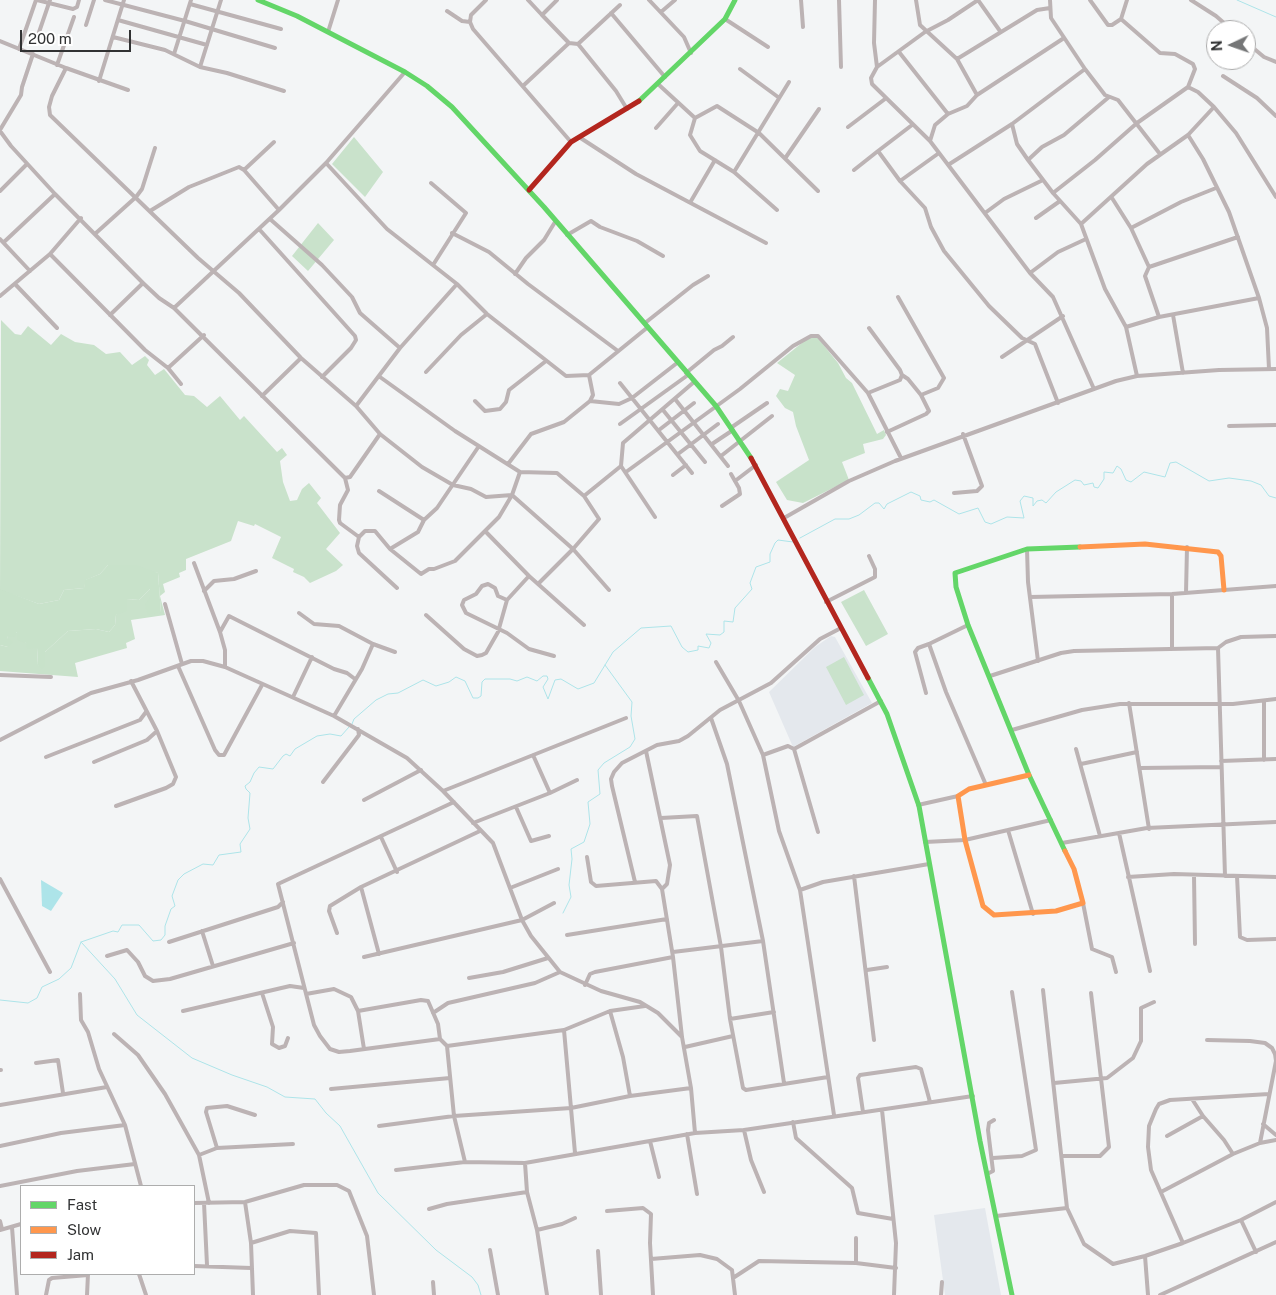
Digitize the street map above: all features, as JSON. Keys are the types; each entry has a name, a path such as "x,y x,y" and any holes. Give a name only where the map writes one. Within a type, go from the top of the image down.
{"street":[{"path":"19,49 36,0 75,8 79,0"},
{"path":"86,25 94,0"},
{"path":"105,0 274,48"},
{"path":"99,81 124,0"},
{"path":"200,67 221,0"},
{"path":"258,0 328,32 404,72 427,86 452,107 529,190 716,406 733,428 756,465 826,602 881,701 900,746 918,805 980,1141 1012,1295"},
{"path":"328,32 338,0"},
{"path":"486,0 471,15 470,22 473,29 524,85 571,142"},
{"path":"528,0 569,43 578,44 628,109"},
{"path":"542,15 557,0"},
{"path":"649,0 684,38 691,53"},
{"path":"661,12 675,0"},
{"path":"529,190 571,142 628,109 658,84 725,19 735,0"},
{"path":"801,0 803,27"},
{"path":"839,0 841,67"},
{"path":"875,0 874,43 876,67 871,78 872,84 885,99 930,141 1030,273 1053,297 1094,389"},
{"path":"916,0 920,25 925,32 957,59 977,95"},
{"path":"876,67 925,32 948,20 978,0 1000,30"},
{"path":"1050,0 1051,18 1085,70 1103,93 1118,100 1160,154"},
{"path":"1090,0 1108,25 1112,25 1121,19 1127,0"},
{"path":"1191,0 1221,20"},
{"path":"36,41 50,2"},
{"path":"174,54 190,2 217,12 281,29"},
{"path":"578,44 620,5"},
{"path":"957,59 983,44 1000,30 1037,10 1050,8"},
{"path":"447,11 462,22 470,22"},
{"path":"612,13 665,77"},
{"path":"57,65 74,17"},
{"path":"725,19 768,47"},
{"path":"1121,19 1160,53 1175,54 1193,64 1195,69 1188,87"},
{"path":"118,20 207,45"},
{"path":"113,37 174,54 200,67 227,73 284,91"},
{"path":"930,141 935,125 948,114 967,106 977,95 1064,38"},
{"path":"0,41 57,65 128,90"},
{"path":"524,85 569,43"},
{"path":"1256,51 1264,58 1276,62"},
{"path":"899,52 948,114"},
{"path":"33,54 21,95 0,130 26,164 143,283 204,335 262,396 348,477"},
{"path":"66,68 52,96 49,108 50,115 198,258 216,271 267,320 301,358 356,406 380,434 422,468 453,485 471,488 486,497 512,495 573,550 609,590"},
{"path":"740,70 778,97"},
{"path":"948,165 1012,124 1085,70"},
{"path":"174,308 216,271 326,163 404,72"},
{"path":"1223,76 1257,98 1276,116"},
{"path":"734,172 760,133 778,97 790,82"},
{"path":"658,84 694,118"},
{"path":"1053,193 1095,160 1137,123 1188,87 1198,92 1214,107 1236,133 1276,197"},
{"path":"1028,160 1042,147 1064,135 1109,97"},
{"path":"848,127 885,99"},
{"path":"656,128 678,103"},
{"path":"777,210 734,172 700,151 693,141 690,130 694,118 718,106 760,133 818,191"},
{"path":"1081,224 1101,204 1112,198 1160,154 1188,135 1214,107"},
{"path":"786,157 819,110"},
{"path":"1012,124 1018,144 1028,160 1053,193 1081,224 1105,290 1126,327 1137,376"},
{"path":"854,170 912,125"},
{"path":"1188,135 1204,159 1216,188 1229,212 1260,298 1267,328 1268,368"},
{"path":"580,137 636,174 691,201 766,243"},
{"path":"244,170 274,142"},
{"path":"96,234 136,198 146,180 155,148"},
{"path":"878,152 900,181 925,208 931,228 955,266 989,306 1022,338 1035,344 1058,403"},
{"path":"900,181 939,153"},
{"path":"691,201 715,160"},
{"path":"326,163 387,229 456,284 487,314 566,376 589,376 693,285 708,276"},
{"path":"0,191 26,164"},
{"path":"150,211 189,187 235,168 244,170 279,210"},
{"path":"985,214 1004,199 1043,180"},
{"path":"431,183 466,213 433,265"},
{"path":"1131,228 1181,202 1216,188"},
{"path":"30,271 2,241 55,194"},
{"path":"1112,198 1131,228 1149,267"},
{"path":"1036,218 1060,201"},
{"path":"0,296 50,254 81,218"},
{"path":"270,219 322,265 352,297 360,312 400,348"},
{"path":"567,235 591,221 600,227 637,241 663,256"},
{"path":"515,274 526,258 544,240 555,222"},
{"path":"259,229 355,336 356,340 351,348 322,376"},
{"path":"452,233 489,252 515,274 618,351"},
{"path":"1160,318 1145,276 1149,267 1238,237"},
{"path":"1030,273 1058,252 1086,239"},
{"path":"50,254 110,315 168,368 181,384"},
{"path":"110,315 143,283"},
{"path":"15,284 57,328"},
{"path":"356,406 380,377 400,348 456,284"},
{"path":"898,297 944,378 938,388 921,395"},
{"path":"1126,327 1173,315 1260,298"},
{"path":"426,372 461,335 487,314"},
{"path":"1173,315 1182,373"},
{"path":"1002,357 1063,316"},
{"path":"869,328 902,375 908,379 921,395 928,413 887,432"},
{"path":"168,368 204,335"},
{"path":"626,472 716,406 793,346 811,336 818,336 868,393 901,458"},
{"path":"620,424 733,337"},
{"path":"262,396 301,358"},
{"path":"475,401 485,411 500,409 506,402 509,390 546,361"},
{"path":"590,401 619,404 632,398 677,363"},
{"path":"784,518 849,482 901,458 963,434 1058,403 1094,389 1137,376 1276,369"},
{"path":"868,393 900,380 902,375"},
{"path":"508,464 531,434 564,422 590,401 593,395 589,376"},
{"path":"380,377 455,431 520,472 557,473 584,496 598,519 573,550 538,584"},
{"path":"656,517 622,466 623,443 694,382"},
{"path":"620,383 669,441 692,473"},
{"path":"676,399 728,466"},
{"path":"659,430 694,403"},
{"path":"712,444 767,403"},
{"path":"663,410 705,462"},
{"path":"721,456 740,439 772,416"},
{"path":"678,454 718,424"},
{"path":"1229,426 1276,425"},
{"path":"359,537 339,520 340,505 347,495 348,477 380,434"},
{"path":"954,493 977,491 982,486 963,434"},
{"path":"390,549 418,532 424,520 437,508 479,446"},
{"path":"673,475 686,465"},
{"path":"735,481 756,465"},
{"path":"584,496 622,466"},
{"path":"397,588 360,553 357,546 359,537 365,532 375,532 390,549 421,574 429,568 434,569 455,561 499,517 512,495 520,472"},
{"path":"722,506 740,494 731,474"},
{"path":"379,491 424,520"},
{"path":"484,531 529,576 584,624"},
{"path":"1116,972 1112,957 1092,949 1074,869 1029,776 968,625 956,587 955,573 1027,549 1145,544 1187,547 1218,552 1221,556 1224,590"},
{"path":"1186,593 1187,547"},
{"path":"1027,549 1030,596 1038,661"},
{"path":"826,602 875,577 875,569 869,556"},
{"path":"194,562 220,632 225,650 225,667"},
{"path":"204,591 214,581 234,579 256,571"},
{"path":"426,615 464,649 477,656 486,653 498,629 507,600 529,576"},
{"path":"507,600 498,596 495,588 488,584 482,586 476,594 462,603 466,613 498,629 529,649 554,656"},
{"path":"1030,596 1172,594 1276,586"},
{"path":"1172,594 1172,649"},
{"path":"164,604 180,665 214,750 219,755 224,755 262,685"},
{"path":"299,613 314,624 339,626 373,644 395,652"},
{"path":"220,632 229,616 355,679"},
{"path":"926,693 915,652 918,648 968,625"},
{"path":"635,882 611,779 622,763 657,745 679,741 720,710 771,683 820,639 841,628"},
{"path":"990,676 1074,651 1218,648 1226,642 1241,637 1276,636"},
{"path":"334,716 373,644"},
{"path":"929,644 946,692 986,785"},
{"path":"1218,648 1225,876"},
{"path":"293,697 312,657"},
{"path":"0,740 91,693 197,660 225,667 334,716 407,758 443,791 493,843 522,920 560,972 586,985 646,1006 666,1020 682,1037"},
{"path":"716,662 739,701 763,755 779,831 800,890 834,1115"},
{"path":"0,680 1,675 51,677"},
{"path":"116,806 173,784 176,777 157,731 131,681"},
{"path":"1012,730 1082,710 1129,703 1155,705 1276,699"},
{"path":"794,749 881,701"},
{"path":"1264,701 1264,760"},
{"path":"1129,703 1149,829"},
{"path":"46,757 140,720 146,712"},
{"path":"443,791 626,718"},
{"path":"711,718 727,764 764,941 784,1084"},
{"path":"323,782 359,735 358,729"},
{"path":"94,762 147,740 157,731"},
{"path":"763,755 788,746 794,749 818,832"},
{"path":"1076,749 1100,836"},
{"path":"646,751 670,865 667,884 662,889"},
{"path":"1081,764 1137,752"},
{"path":"533,755 550,794"},
{"path":"1221,761 1276,759"},
{"path":"1140,768 1221,767"},
{"path":"364,800 421,770"},
{"path":"918,805 958,796 969,789 1029,776"},
{"path":"473,823 550,794 576,780"},
{"path":"958,796 965,840 986,910 994,915 1033,914 1056,911 1083,903"},
{"path":"440,1039 339,1052 330,1049 314,1025 278,888 279,883 454,802"},
{"path":"516,807 531,842 549,836"},
{"path":"661,818 697,816 721,947 730,1019 743,1088 746,1090 828,1077"},
{"path":"925,842 965,840 1050,820"},
{"path":"1062,843 1149,829 1276,822"},
{"path":"1008,830 1033,914"},
{"path":"337,933 329,911 330,906 361,887 397,872 480,831"},
{"path":"1119,833 1150,971"},
{"path":"381,837 397,872"},
{"path":"587,857 591,882 596,886 656,881 662,889 673,955 682,1037 691,1088 694,1133"},
{"path":"800,890 823,882 929,864"},
{"path":"510,888 558,869"},
{"path":"1128,877 1174,874 1276,877"},
{"path":"1194,875 1195,944"},
{"path":"854,876 867,970 874,1040"},
{"path":"1237,876 1240,937 1247,940 1276,939"},
{"path":"0,879 50,972"},
{"path":"361,887 379,954"},
{"path":"169,942 251,914 278,907 283,902"},
{"path":"364,957 522,920 554,903"},
{"path":"278,907 285,910"},
{"path":"567,935 667,919"},
{"path":"202,931 212,966"},
{"path":"586,985 590,974 595,972 673,955 764,941"},
{"path":"107,956 127,950 138,962 145,976 153,981 170,979 294,943"},
{"path":"469,978 503,972 548,958"},
{"path":"867,970 887,967"},
{"path":"433,1013 448,1002 535,983 560,972"},
{"path":"183,1011 290,986 304,988"},
{"path":"306,994 334,990 343,992 351,997 358,1011 364,1049"},
{"path":"1042,990 1067,1208 1084,1244 1110,1263 1145,1256 1241,1220 1276,1202"},
{"path":"993,1158 1022,1156 1036,1150 1012,992"},
{"path":"262,993 273,1027 272,1044 279,1048 285,1046 288,1038"},
{"path":"1062,1156 1100,1156 1109,1147 1091,993"},
{"path":"80,994 81,1020 88,1032 107,1087 125,1126 141,1185"},
{"path":"358,1011 425,1000 433,1013 440,1039 447,1046 454,1116 465,1162"},
{"path":"1054,1083 1102,1079 1111,1075 1137,1053 1141,1041 1141,1008 1154,1002"},
{"path":"447,1046 564,1030 610,1011 646,1006"},
{"path":"610,1011 623,1057 630,1096"},
{"path":"730,1019 774,1012"},
{"path":"564,1030 575,1152"},
{"path":"114,1034 125,1042 151,1073 199,1155 206,1203 207,1265"},
{"path":"685,1047 733,1036"},
{"path":"1207,1040 1250,1041 1265,1043 1272,1048 1276,1061 1260,1143"},
{"path":"36,1063 58,1060 63,1093"},
{"path":"864,1112 858,1078 860,1075 916,1067 921,1069 930,1102"},
{"path":"331,1089 450,1078"},
{"path":"0,1105 107,1087"},
{"path":"379,1126 454,1116 571,1108 630,1096 691,1088"},
{"path":"1183,1243 1151,1170 1148,1147 1150,1126 1159,1104 1170,1100 1192,1098 1269,1094"},
{"path":"396,1170 465,1162 525,1163 575,1152 687,1134 744,1130 834,1115 882,1110 972,1096"},
{"path":"1192,1098 1203,1116 1224,1140 1233,1154"},
{"path":"217,1148 206,1112 207,1108 227,1106 256,1115"},
{"path":"882,1110 893,1219 896,1268 894,1295"},
{"path":"1167,1136 1203,1116"},
{"path":"988,1174 993,1171 993,1158 988,1138 989,1123 994,1120"},
{"path":"793,1122 796,1138 852,1188 858,1213 893,1219"},
{"path":"1263,1124 1276,1135"},
{"path":"0,1146 61,1133 125,1126"},
{"path":"744,1130 751,1160 764,1192"},
{"path":"687,1134 697,1194"},
{"path":"980,1141 988,1138"},
{"path":"1161,1192 1233,1154 1260,1143 1276,1140"},
{"path":"650,1141 659,1177"},
{"path":"199,1155 217,1148 293,1144"},
{"path":"525,1163 527,1192 536,1230 547,1295"},
{"path":"0,1186 77,1170 135,1164"},
{"path":"195,1203 245,1202 304,1184 334,1184 349,1192 367,1236 374,1295"},
{"path":"429,1209 446,1204 527,1192"},
{"path":"245,1202 251,1243 253,1295"},
{"path":"996,1216 1067,1208"},
{"path":"607,1211 648,1210 652,1220 651,1258 654,1295"},
{"path":"536,1230 562,1224 574,1218"},
{"path":"1241,1220 1256,1252"},
{"path":"0,1222 1,1230 20,1224"},
{"path":"12,1226 17,1295"},
{"path":"251,1243 290,1232 316,1233 320,1295"},
{"path":"856,1238 856,1263"},
{"path":"1160,1295 1276,1242"},
{"path":"490,1250 498,1295"},
{"path":"598,1251 601,1295"},
{"path":"651,1258 700,1255 717,1259 729,1266 735,1295"},
{"path":"1145,1256 1148,1295"},
{"path":"733,1278 759,1261 856,1263 896,1268"},
{"path":"195,1266 251,1268"},
{"path":"46,1295 49,1280 52,1276 70,1275"},
{"path":"87,1295 88,1275"},
{"path":"139,1275 146,1295"},
{"path":"432,1282 434,1295"},
{"path":"941,1295 942,1282"}],"shaded area":[{"path":"831,636 835,637 872,703 793,747 769,692 815,647"},
{"path":"985,1208 1001,1295 945,1295 934,1215"}],"green space":[{"path":"354,137 383,172 365,197 332,164"},
{"path":"318,223 334,240 308,271 292,256"},
{"path":"1,320 15,334 21,335 28,326 51,345 61,334 75,342 94,345 106,354 120,352 132,365 145,356 149,360 147,365 155,375 164,369 185,395 194,396 207,407 220,396 240,420 244,416 277,452 282,448 287,455 280,461 283,482 290,501 297,500 302,489 309,483 321,498 317,503 340,533 326,549 343,565 336,571 310,583 304,577 293,572 294,569 272,558 281,537 255,524 254,526 238,521 231,541 186,559 186,570 179,573 180,577 163,584 165,592 160,596 165,615 131,620 135,639 126,643 127,648 75,663 78,677 0,671 0,645 8,647 7,636 16,632 26,643 37,648 38,665 45,666 45,652 68,631 96,629 109,632 115,625 116,615 127,599 139,600 151,588 151,596 161,613 158,573 108,565 100,574 86,580 84,588 64,590 59,600 39,604 0,590"},
{"path":"817,337 838,363 846,378 852,383 877,434 884,430 886,435 883,439 863,444 865,453 842,462 849,480 803,503 787,500 776,482 809,460 796,426 793,412 785,408 776,396 780,389 788,391 795,375 777,363 808,338"},
{"path":"108,565 136,565 158,573 161,613 148,615 145,605 151,596 150,589 139,600 127,599 127,611 116,615 115,625 109,632 96,629 68,631 45,652 45,666 42,669 38,665 37,648 27,649 26,643 17,640 17,632 14,637 7,636 7,638 13,641 8,647 0,645 0,589 39,604 59,600 64,590 84,588 85,580 100,574"},
{"path":"864,590 888,634 866,646 841,602"},
{"path":"844,657 864,695 846,705 826,667"}],"water":[{"path":"41,880 63,893 51,911 42,906"}],"waterway":[{"path":"1237,0 1276,17"},
{"path":"800,538 835,519 849,519 859,515 875,503 879,503 884,509 887,504 911,492 920,496 921,500 930,502 934,500 959,514 978,508 985,522 991,524 1007,517 1024,518 1020,501 1024,496 1033,498 1033,506 1037,501 1042,500 1046,503 1056,492 1075,480 1081,481 1084,485 1093,483 1094,487 1098,488 1104,479 1104,472 1113,473 1117,466 1121,469 1126,480 1131,482 1144,472 1165,477 1170,463 1176,462 1209,481 1229,478 1251,481 1261,485 1269,496 1276,498"},
{"path":"352,724 354,719 376,700 388,694 398,693 423,680 436,686 449,682 456,677 465,681 473,698 478,698 481,696 482,682 485,679 510,679 517,681 527,677 537,681 543,676 547,676 548,679 543,687 548,699 555,680 561,679 578,689 594,683 613,652 641,628 671,626 682,647 688,652 698,650 698,646 709,648 711,643 706,634 720,635 724,632 724,621 733,622 735,608 752,589 750,583 756,567 770,562 770,554 775,543 778,540 793,542"},
{"path":"563,913 571,897 569,885 572,859 571,849 584,842 590,824 588,802 600,794 598,770 604,763 630,747 635,739 631,716 632,702 605,665"},
{"path":"0,1000 28,1003 37,998 42,987 59,979 71,968 81,942 113,931 118,932 122,925 139,925 153,941 161,940 165,935 165,926 171,909 175,906 172,896 178,880 184,874 203,864 213,865 219,855 241,852 240,844 250,829 248,818 250,793 245,786 250,782 259,767 273,769 283,756 286,754 290,756 295,749 317,736 330,734 341,736 349,727"},
{"path":"81,942 115,979 137,1015 192,1058 267,1087 285,1097 315,1099 340,1126 378,1193 436,1250 472,1277 478,1285 481,1295"}],"traffic: fast":[{"path":"258,0 297,16 405,72 427,86 452,107 544,207 716,406 751,458"},
{"path":"639,101 725,19 735,0"},
{"path":"1065,851 1029,775 968,625 956,587 955,573 1027,549 1080,547"},
{"path":"868,678 887,714 919,806 980,1141 1012,1295"}],"traffic: slow":[{"path":"1080,547 1145,544 1218,552 1221,556 1224,590"},
{"path":"1029,775 969,789 958,796 965,840 983,906 994,915 1056,911 1083,903 1074,869 1065,851"}],"traffic: jam":[{"path":"529,190 571,142 639,101"},
{"path":"751,458 868,678"}]}
